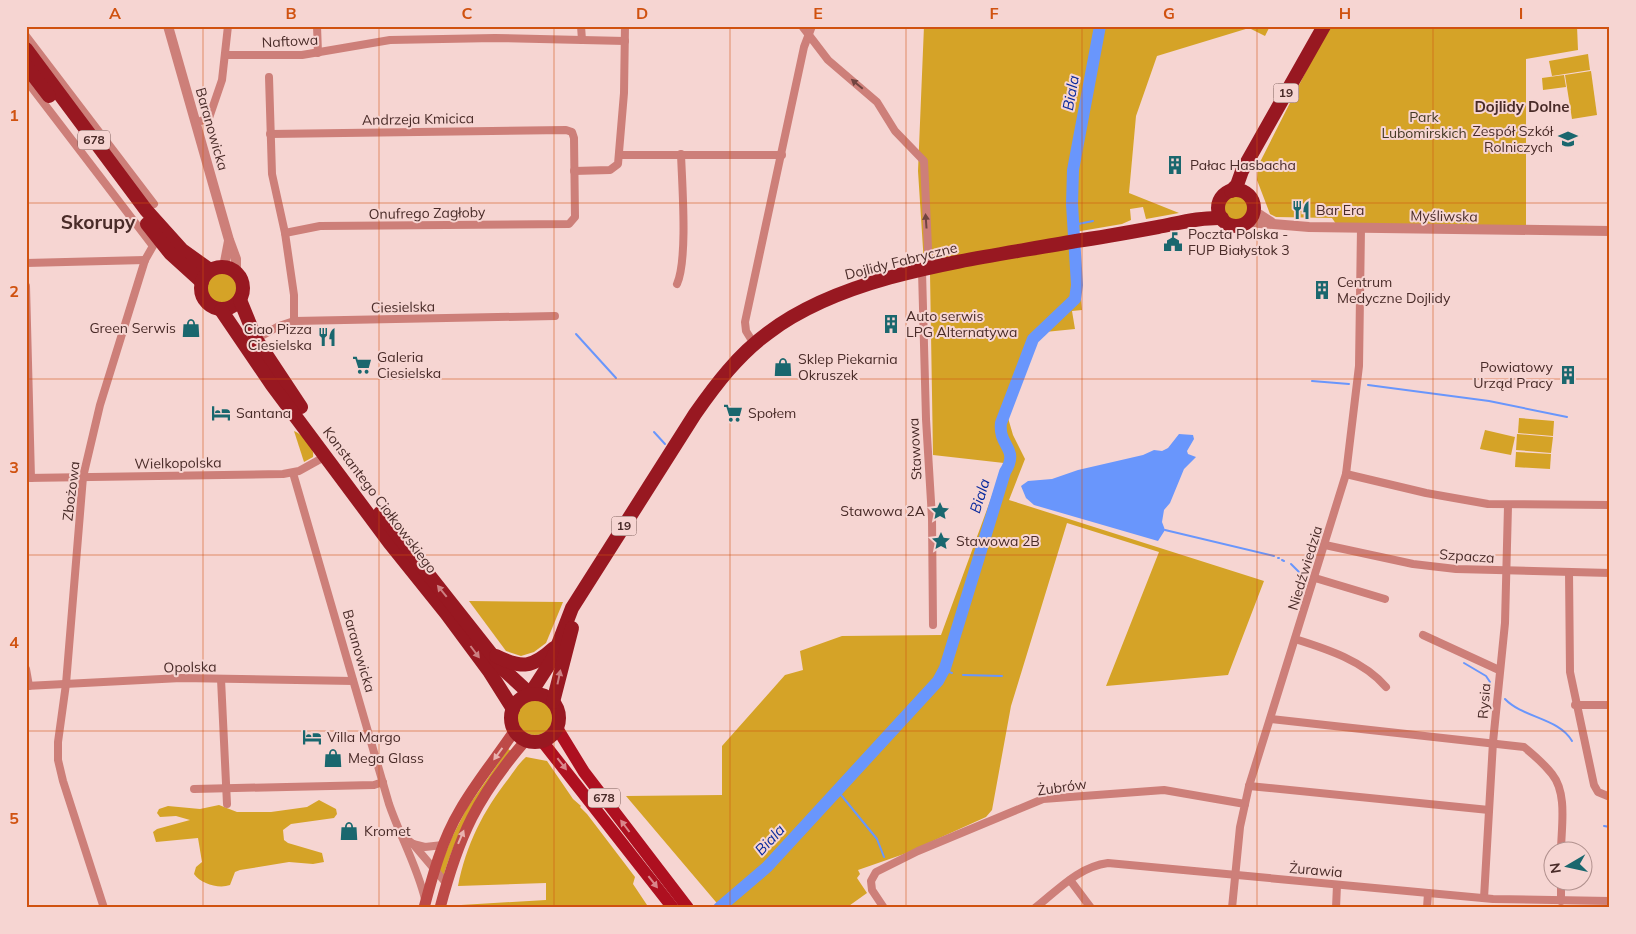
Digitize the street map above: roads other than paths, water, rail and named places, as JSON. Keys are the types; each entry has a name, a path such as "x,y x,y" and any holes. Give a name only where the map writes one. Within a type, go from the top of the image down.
{"highway":[{"name":"19","path":"1220,212 1223,196 1232,191 1324,26"},
{"name":"678","path":"26,49 146,210 182,250 223,269"},
{"name":"678","path":"26,66 160,241 202,282 201,289 204,300 210,306 221,310"},
{"name":"19","path":"1246,193 1250,160"},
{"path":"1220,212 1235,226 1247,222 1254,209 1251,199 1246,193 1232,191"},
{"name":"Dojlidy Fabryczne","path":"580,595 709,393 754,344 781,323 838,295 867,284 926,270 1180,222 1220,212"},
{"path":"202,282 223,269 240,276 244,288 240,300 229,309 221,310"},
{"name":"Konstantego Ciołkowskiego","path":"240,300 256,339 291,394 385,520 495,656 504,670 530,694"},
{"name":"Konstantego Ciołkowskiego","path":"221,310 272,384 468,642 513,709"},
{"name":"19","path":"513,709 520,699 530,694 552,660 565,622 580,595"},
{"name":"19","path":"557,728 559,718 553,702 580,595"},
{"path":"495,656 516,665 529,665 540,660 556,646"},
{"path":"530,694 543,695 553,702"},
{"path":"513,709 511,720 515,730 526,740 542,741 551,736 557,728"}],"main road":[{"name":"678","path":"557,728 584,772 688,908"},
{"path":"425,905 434,869 443,845 463,804 515,730"},
{"path":"440,908 457,846 475,809 498,775 526,740"},
{"name":"678","path":"542,741 673,908"}],"street":[{"name":"Baranowicka","path":"168,26 236,259 223,269"},
{"path":"195,123 209,118 220,87 226,54 228,26"},
{"path":"317,26 318,54"},
{"path":"581,26 582,40"},
{"path":"574,171 616,168 620,155 624,26"},
{"name":"Stawowa","path":"802,26 810,30 828,60 877,102 895,131 924,161 926,419 931,508 933,625"},
{"path":"754,344 746,331 745,322 804,47 810,30"},
{"path":"26,36 154,204"},
{"name":"Naftowa","path":"226,54 318,54 390,40 495,38 625,40"},
{"path":"269,77 272,174 286,233 294,295 294,322"},
{"name":"Zbożowa","path":"26,80 153,246 145,260 100,405 83,477 66,684 58,750 63,781 104,908"},
{"name":"Andrzeja Kmicica","path":"270,134 566,130 574,135 574,171"},
{"path":"677,284 680,276 682,251 681,154"},
{"path":"620,155 782,155"},
{"name":"Onufrego Zagłoby","path":"286,233 320,226 569,224 575,217 574,171"},
{"name":"Myśliwska","path":"1254,209 1257,213 1279,226"},
{"name":"Myśliwska","path":"1247,222 1279,226 1610,231"},
{"name":"Niedźwiedzia","path":"1232,908 1235,875 1249,786 1346,474 1359,366 1361,228"},
{"path":"26,263 145,260"},
{"path":"26,286 29,478"},
{"name":"Ciesielska","path":"256,339 279,326 294,322 555,316"},
{"name":"Wielkopolska","path":"29,478 293,473 326,456"},
{"name":"Baranowicka","path":"293,473 383,782 401,835 420,878 425,905"},
{"path":"1346,474 1439,496 1508,506 1610,505"},
{"name":"Rysia","path":"1484,898 1493,742 1505,623 1508,571 1508,506"},
{"name":"Szpacza","path":"1325,544 1414,564 1508,571 1610,573"},
{"path":"1569,572 1570,672 1575,705 1594,785 1598,792 1610,797"},
{"path":"1315,578 1385,598"},
{"path":"1423,635 1499,670"},
{"path":"1296,639 1328,650 1374,673 1386,687"},
{"path":"26,669 27,686"},
{"path":"221,678 227,804"},
{"name":"Opolska","path":"27,686 221,678 353,681"},
{"path":"1575,705 1610,705"},
{"path":"1271,719 1493,742 1524,747 1553,775 1562,795 1561,842"},
{"path":"194,789 374,785 383,782"},
{"path":"1249,786 1488,810"},
{"name":"Żubrów","path":"884,908 872,890 871,881 876,872 918,851 1043,799 1164,790 1245,804"},
{"path":"401,835 413,844 446,883"},
{"path":"413,844 428,847 443,845"},
{"name":"Żurawia","path":"1035,908 1070,880 1094,865 1108,863 1484,898 1512,904 1610,901"},
{"path":"1070,880 1091,908"},
{"path":"1336,908 1338,885"},
{"path":"1561,892 1561,901"},
{"path":"1427,908 1428,893"}],"water":[{"path":"1179,434 1193,435 1194,439 1187,451 1188,454 1196,457 1184,469 1170,503 1164,510 1162,522 1165,530 1158,541 1034,505 1026,498 1021,486 1028,481 1052,479 1078,470 1143,455 1154,450 1162,451 1168,448"}],"waterway":[{"name":"Biala","path":"719,908 767,867 938,681 945,668 1009,464 1010,452 1002,437 1001,423 1033,339 1075,299 1077,285 1072,204 1073,170 1100,26"},
{"path":"1073,225 1093,221"},
{"path":"576,334 616,378"},
{"path":"1312,381 1349,384"},
{"path":"1368,385 1489,401 1567,417"},
{"path":"654,432 665,444"},
{"path":"1165,530 1274,556"},
{"path":"1291,564 1304,577"},
{"path":"1464,663 1486,676 1490,682"},
{"path":"944,670 952,673"},
{"path":"963,675 1002,676"},
{"path":"1505,699 1521,710 1559,727 1572,741"},
{"path":"837,790 877,839 884,857"},
{"path":"1604,826 1610,827"}],"place":[{"name":"Zespół Szkół Rolniczych","path":"1568,139"},
{"name":"Pałac Hasbacha","path":"1175,165"},
{"name":"Bar Era","path":"1301,210"},
{"name":"Poczta Polska - FUP Białystok 3","path":"1173,242"},
{"name":"Centrum Medyczne Dojlidy","path":"1322,290"},
{"name":"Auto serwis LPG Alternatywa","path":"891,324"},
{"name":"Green Serwis","path":"191,328"},
{"name":"Ciao Pizza Ciesielska","path":"327,337"},
{"name":"Galeria Ciesielska","path":"362,365"},
{"name":"Sklep Piekarnia Okruszek","path":"783,367"},
{"name":"Powiatowy Urząd Pracy","path":"1568,375"},
{"name":"Santana","path":"221,413"},
{"name":"Społem","path":"733,413"},
{"name":"Stawowa 2A","path":"940,511"},
{"name":"Stawowa 2B","path":"941,541"},
{"name":"Villa Margo","path":"312,737"},
{"name":"Mega Glass","path":"333,758"},
{"name":"Kromet","path":"349,831"}],"district":[{"name":"Dojlidy Dolne","path":"1522,107"},
{"name":"Skorupy","path":"98,222"}],"park label":[{"name":"Park Lubomirskich","path":"1424,126"}]}
